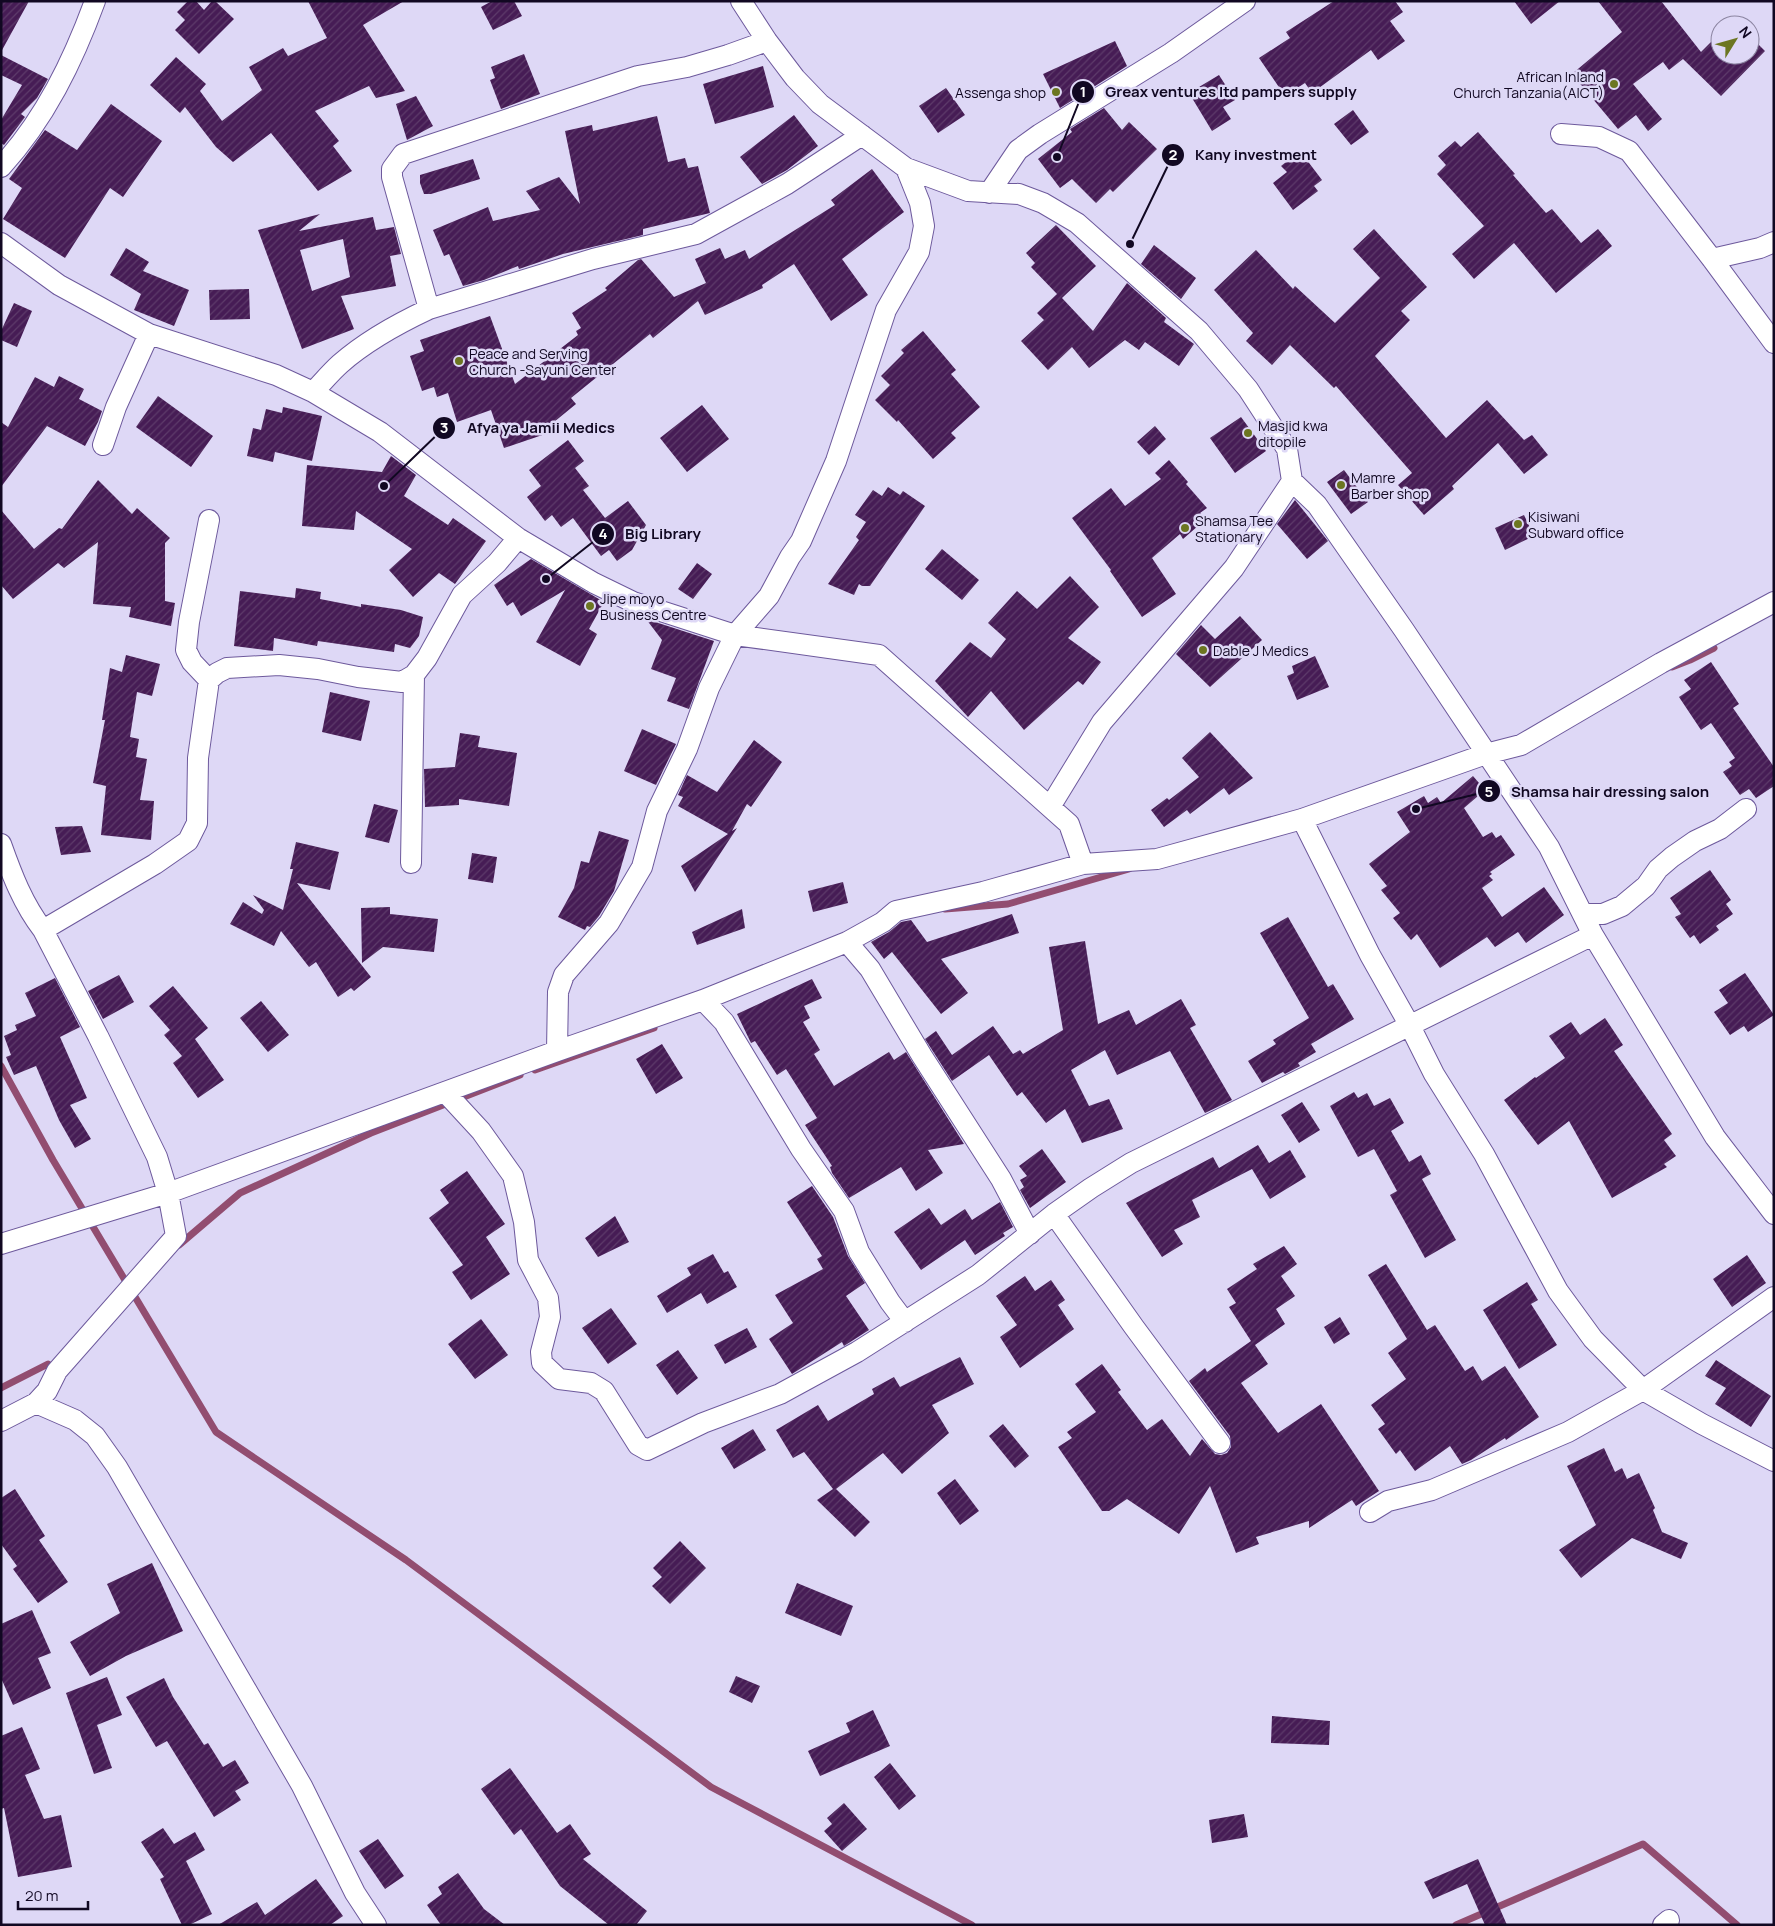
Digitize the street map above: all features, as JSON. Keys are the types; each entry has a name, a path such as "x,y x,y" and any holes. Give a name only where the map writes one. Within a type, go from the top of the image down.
{"street":[{"path":"1,167 42,114 71,62 96,1"},
{"path":"742,1 767,41 796,78 820,104 906,168 968,191 1019,194 1043,203 1077,223 1200,331 1248,389 1287,450 1292,481 1317,505 1549,847 1593,935 1716,1137 1774,1214"},
{"path":"990,193 1018,150 1040,134 1171,53 1245,1"},
{"path":"429,309 392,177 395,165 403,154 638,76 728,56 767,41"},
{"path":"1561,134 1599,137 1629,151 1774,343"},
{"path":"313,392 339,365 366,344 429,309 593,260 696,234 788,184 862,135"},
{"path":"557,1051 558,992 564,975 609,923 642,867 657,811 687,749 709,688 735,635 769,596 801,541 836,461 886,310 919,252 924,226 923,218 920,203 906,168"},
{"path":"1712,259 1760,248 1774,242"},
{"path":"1,243 59,285 149,334 276,375 313,392 380,432 518,538 594,583 633,602 735,635 880,656 1069,824 1083,864"},
{"path":"103,445 116,407 149,334"},
{"path":"1050,807 1102,722 1234,568 1292,481"},
{"path":"209,520 188,622 186,650 192,662 209,680"},
{"path":"43,930 155,864 188,841 197,823 198,758 209,680 227,668 279,666 318,669 358,677 402,682 414,675 427,658 462,595 497,563 518,538"},
{"path":"1,1244 168,1194 557,1051 703,1000 847,942 883,922 896,911 983,892 1083,864 1158,859 1302,819 1486,754 1521,745 1661,663 1774,602"},
{"path":"411,863 414,675"},
{"path":"1583,914 1603,914 1622,906 1646,886 1658,869 1672,857 1720,829 1746,808"},
{"path":"1302,819 1370,954 1434,1074 1484,1154 1558,1291 1593,1339 1643,1390 1702,1424 1774,1461"},
{"path":"1,844 16,887 32,916 43,930 98,1036 157,1157 168,1194 176,1236 57,1371 47,1390 36,1403 1,1421"},
{"path":"445,1092 481,1131 512,1176 524,1222 528,1260 548,1298 550,1317 540,1352 542,1363 559,1379 591,1383 604,1391 638,1445 647,1450 702,1423 736,1412 780,1394 857,1352 978,1275 1054,1214 1131,1163 1593,935"},
{"path":"847,942 870,969 922,1056 1001,1179 1030,1234"},
{"path":"703,1000 724,1022 792,1134 844,1211 859,1252 890,1302 905,1322"},
{"path":"1054,1214 1134,1327 1220,1443"},
{"path":"1370,1512 1388,1501 1432,1490 1568,1432 1643,1390 1774,1297"},
{"path":"36,1403 75,1420 95,1436 117,1467 302,1786 355,1894 376,1925"}],"building":[{"path":"1,1 29,1 1,52"},
{"path":"188,1 196,1 204,10 212,1 215,1 234,19 199,54 175,30 185,20 177,12"},
{"path":"308,1 404,1 363,25 405,91 376,98 369,86 315,111 339,141 333,146 352,171 318,191 271,133 233,162 216,147 185,107 180,113 150,85 176,57 206,84 200,91 222,121 262,90 249,67 283,48 288,56 327,38"},
{"path":"492,1 514,1 522,16 493,30 481,7"},
{"path":"1334,1 1395,1 1403,12 1390,21 1405,41 1378,60 1371,50 1312,93 1305,83 1285,96 1259,58 1290,38 1286,32"},
{"path":"1514,1 1560,1 1531,24"},
{"path":"1598,1 1661,1 1701,52 1710,43 1710,65 1751,65 1721,96 1683,59 1669,70 1663,62 1633,84 1662,119 1648,131 1636,115 1618,129 1572,74 1622,32"},
{"path":"1115,41 1127,66 1060,108 1043,74"},
{"path":"1760,46 1765,51 1760,56"},
{"path":"524,54 540,94 501,109 490,80 495,78 491,67"},
{"path":"1,55 48,79 37,98 21,114 25,117 4,145 1,143 1,120 22,85 1,75"},
{"path":"763,66 774,107 715,124 703,84"},
{"path":"1219,75 1235,100 1223,107 1231,119 1212,131 1189,93"},
{"path":"946,88 965,115 938,133 919,106"},
{"path":"416,96 433,126 407,140 396,104"},
{"path":"111,104 162,141 123,197 110,188 65,258 3,219 22,188 9,179 45,130 77,150"},
{"path":"1104,108 1122,130 1129,122 1157,149 1113,192 1110,189 1096,203 1072,179 1060,188 1038,159 1072,132 1070,129"},
{"path":"1353,110 1369,132 1351,145 1334,124"},
{"path":"794,115 818,146 787,170 762,184 740,157"},
{"path":"657,116 668,162 685,158 688,168 698,166 710,213 643,229 643,235 563,254 519,269 518,266 484,280 463,286 449,254 444,256 433,230 488,207 493,221 540,210 526,191 559,177 580,204 565,131 592,125 593,131"},
{"path":"1478,132 1546,213 1552,209 1581,243 1598,229 1612,246 1556,293 1514,243 1474,279 1452,254 1484,226 1437,174 1446,165 1438,156 1455,141 1461,147"},
{"path":"1300,151 1322,180 1314,186 1318,191 1293,210 1273,183 1287,172 1281,166"},
{"path":"473,159 480,179 431,194 424,194 420,183 420,175"},
{"path":"872,169 904,212 842,259 868,295 831,321 794,264 762,285 763,288 705,315 698,301 653,338 650,334 571,398 576,404 554,422 560,429 504,448 491,410 457,422 448,393 437,397 434,387 422,391 410,356 424,351 420,340 490,316 515,384 578,335 576,331 581,328 572,313 607,290 605,288 638,260 641,259 674,297 706,283 695,259 720,248 725,259 745,250 749,259 835,205 831,200"},
{"path":"320,214 299,231 373,217 376,230 394,227 401,254 390,256 396,286 341,296 354,329 302,349 258,230","holes":["343,239 350,277 312,291 300,250"]},
{"path":"1056,225 1096,266 1062,298 1093,331 1127,283 1166,318 1164,322 1194,344 1179,366 1145,342 1139,350 1125,340 1089,368 1072,347 1048,370 1021,341 1044,320 1037,313 1057,294 1031,267 1035,263 1026,253"},
{"path":"1374,229 1427,287 1401,311 1410,320 1375,356 1446,438 1487,400 1524,440 1532,435 1548,455 1524,474 1498,443 1452,486 1454,489 1424,515 1398,485 1412,473 1336,386 1334,388 1290,345 1272,365 1246,341 1253,333 1214,290 1256,250 1293,289 1295,286 1335,323 1380,278 1353,249"},
{"path":"1154,245 1196,278 1181,299 1141,264"},
{"path":"126,248 149,262 143,271 189,290 174,326 134,310 141,294 110,275"},
{"path":"249,289 250,319 210,320 209,290"},
{"path":"14,303 32,311 17,347 1,340 1,331"},
{"path":"923,331 956,370 951,374 980,407 951,433 956,438 933,459 898,420 897,422 875,400 890,385 881,376 904,353 901,350"},
{"path":"59,376 84,389 79,399 102,411 98,422 85,446 47,426 1,487 1,422 8,427 35,377 54,387"},
{"path":"158,396 213,436 191,467 136,427"},
{"path":"702,405 729,439 687,472 660,438"},
{"path":"283,407 322,416 312,461 275,452 273,462 247,456 253,428 261,430 266,409 282,413"},
{"path":"1241,417 1266,451 1235,473 1210,438"},
{"path":"1155,426 1166,439 1149,455 1137,442"},
{"path":"568,440 584,461 575,468 589,486 583,490 605,518 628,501 646,525 632,550 617,561 609,550 601,556 573,518 561,527 552,515 545,521 527,497 541,486 529,470"},
{"path":"391,456 416,475 404,496 448,525 453,518 486,541 455,584 439,573 413,597 389,570 412,549 356,511 354,530 302,526 307,465 382,472"},
{"path":"1169,460 1188,482 1186,484 1207,508 1200,513 1206,519 1183,539 1180,534 1152,558 1176,594 1142,617 1111,570 1072,518 1111,488 1125,506 1161,479 1155,473"},
{"path":"1344,470 1368,502 1351,514 1327,482"},
{"path":"98,480 132,514 137,508 170,538 165,543 165,601 175,603 171,626 129,617 131,607 93,604 98,542 64,568 58,563 13,599 1,585 1,510 34,549 59,528 62,529"},
{"path":"888,487 900,495 903,491 925,506 870,586 859,584 854,595 828,584 859,540 856,537 866,522 855,515 873,490 882,496"},
{"path":"1295,500 1328,541 1307,559 1277,524"},
{"path":"1524,515 1534,536 1505,550 1495,528"},
{"path":"942,549 979,580 962,600 925,569"},
{"path":"531,559 604,602 589,629 597,634 580,666 536,642 565,590 521,616 513,602 507,606 494,585"},
{"path":"697,563 712,574 693,599 678,589"},
{"path":"1070,576 1099,607 1068,638 1101,662 1083,685 1078,681 1024,730 991,691 968,717 935,681 970,642 991,658 1006,639 988,623 1017,591 1037,609"},
{"path":"296,588 321,592 320,599 361,607 361,604 401,610 423,617 419,636 410,648 395,644 394,652 318,641 317,646 274,638 273,651 234,646 240,591 295,598"},
{"path":"1240,616 1262,640 1210,687 1176,654 1201,625 1215,639"},
{"path":"646,619 714,641 689,709 667,701 676,678 651,669 662,640"},
{"path":"126,655 160,664 152,696 137,692 130,737 139,739 136,757 147,759 140,800 154,801 151,840 101,835 106,786 93,783 105,720 102,720 110,668 122,672"},
{"path":"1315,656 1329,687 1297,700 1287,676 1294,673 1292,666"},
{"path":"1711,662 1739,704 1733,708 1774,767 1774,786 1756,798 1749,789 1740,795 1723,772 1732,766 1729,762 1735,758 1711,723 1701,730 1679,697 1691,689 1684,680"},
{"path":"330,692 370,701 361,741 322,732"},
{"path":"642,729 676,744 656,785 624,771"},
{"path":"1210,732 1253,778 1229,795 1224,788 1190,814 1187,810 1164,827 1151,810 1167,798 1169,800 1199,777 1182,758"},
{"path":"460,733 480,736 478,747 517,753 509,806 459,799 459,805 425,807 424,769 455,767"},
{"path":"754,740 782,762 751,807 747,804 732,831 737,828 695,892 681,866 728,834 678,806 683,797 678,795 687,775 717,792"},
{"path":"1473,776 1485,790 1464,808 1483,837 1492,832 1496,838 1501,835 1515,855 1490,872 1492,874 1489,876 1493,880 1482,888 1502,917 1544,887 1564,915 1526,943 1518,932 1495,947 1487,937 1440,968 1417,934 1411,940 1393,918 1400,913 1381,890 1387,886 1369,864 1410,832 1397,812 1424,796 1428,803 1437,797 1441,803"},
{"path":"374,804 398,810 389,843 365,837"},
{"path":"82,826 91,852 61,855 55,827"},
{"path":"599,831 629,840 614,891 599,916 585,930 558,917 574,888 581,861 589,863"},
{"path":"296,842 339,852 330,890 297,883 371,977 354,991 351,988 338,997 316,962 309,967 281,931 274,946 230,924 243,902 262,914 264,910 253,895 283,910 293,869 290,869"},
{"path":"472,853 497,857 493,883 468,879"},
{"path":"1710,870 1731,900 1726,904 1733,914 1716,926 1719,930 1700,944 1694,935 1690,938 1675,917 1681,914 1670,898"},
{"path":"843,882 848,903 813,912 808,891"},
{"path":"390,907 390,914 438,919 434,952 383,947 362,963 361,908"},
{"path":"742,909 745,928 697,945 692,932"},
{"path":"1012,914 1019,933 941,959 968,993 941,1014 892,952 884,959 871,942 889,932 901,922 911,920 927,942"},
{"path":"1288,917 1328,987 1333,984 1354,1019 1311,1044 1316,1052 1298,1063 1300,1066 1262,1083 1248,1061 1276,1044 1273,1040 1309,1018 1260,933"},
{"path":"1085,941 1098,1024 1129,1010 1136,1025 1181,999 1196,1025 1190,1028 1232,1100 1205,1113 1170,1051 1117,1075 1105,1050 1071,1070 1089,1106 1109,1099 1123,1129 1082,1143 1065,1109 1046,1123 1022,1092 1017,1096 989,1055 952,1081 925,1039 936,1031 952,1055 993,1026 1013,1054 1020,1050 1023,1054 1063,1030 1049,947"},
{"path":"1745,973 1774,1015 1748,1032 1744,1026 1730,1035 1714,1012 1728,1003 1719,990"},
{"path":"119,975 134,1002 103,1019 88,991"},
{"path":"55,978 80,1027 60,1037 87,1098 70,1105 91,1139 75,1148 59,1120 36,1066 14,1075 6,1057 11,1055 4,1036 17,1030 15,1025 36,1016 25,993"},
{"path":"812,979 822,998 804,1006 810,1018 803,1022 820,1050 814,1054 834,1086 889,1052 894,1060 906,1052 964,1144 928,1150 943,1173 916,1191 901,1167 849,1198 832,1173 830,1167 832,1166 805,1125 817,1118 786,1069 777,1075 755,1041 751,1043 737,1014"},
{"path":"173,986 208,1028 195,1039 224,1080 198,1098 173,1063 182,1056 164,1035 170,1030 149,1006"},
{"path":"261,1001 289,1035 268,1052 240,1018"},
{"path":"1605,1018 1623,1045 1614,1051 1672,1134 1664,1140 1676,1156 1664,1164 1667,1167 1612,1198 1569,1121 1538,1145 1504,1100 1565,1058 1549,1036 1571,1022 1580,1035"},
{"path":"662,1044 683,1078 656,1094 636,1059"},
{"path":"1354,1092 1358,1098 1367,1093 1374,1106 1390,1098 1404,1123 1391,1131 1409,1162 1421,1155 1431,1174 1422,1179 1456,1240 1425,1258 1390,1195 1397,1191 1374,1149 1358,1157 1330,1106"},
{"path":"1302,1102 1320,1130 1299,1143 1281,1115"},
{"path":"1258,1145 1269,1163 1290,1150 1306,1177 1270,1199 1252,1169 1192,1200 1200,1217 1174,1230 1183,1244 1162,1257 1126,1203 1213,1157 1219,1168"},
{"path":"1042,1149 1066,1182 1030,1208 1020,1190 1024,1187 1020,1180 1027,1176 1019,1166"},
{"path":"467,1171 505,1224 486,1237 510,1274 471,1300 452,1272 463,1265 429,1218 449,1203 440,1190"},
{"path":"812,1186 833,1217 848,1256 865,1283 846,1296 869,1330 844,1346 842,1342 792,1374 769,1339 793,1323 775,1295 823,1269 817,1259 822,1256 787,1202"},
{"path":"1000,1202 1013,1227 1003,1233 1005,1236 975,1255 965,1240 921,1270 894,1232 929,1208 941,1225 965,1209 972,1220"},
{"path":"615,1216 629,1242 598,1257 585,1238"},
{"path":"1284,1246 1297,1264 1281,1276 1295,1296 1276,1309 1285,1324 1255,1345 1268,1364 1241,1383 1278,1433 1321,1404 1379,1491 1356,1506 1352,1500 1309,1528 1309,1521 1256,1537 1259,1544 1236,1553 1210,1486 1179,1534 1127,1499 1109,1511 1102,1511 1058,1447 1072,1438 1067,1432 1096,1412 1075,1384 1102,1364 1121,1390 1118,1392 1147,1430 1162,1419 1190,1456 1202,1439 1215,1454 1227,1453 1231,1447 1230,1436 1189,1381 1205,1368 1207,1372 1251,1341 1229,1307 1236,1303 1227,1289 1257,1269 1253,1264"},
{"path":"713,1254 724,1273 728,1271 737,1287 707,1304 701,1293 667,1313 657,1296 691,1275 687,1268"},
{"path":"1747,1255 1766,1283 1732,1307 1713,1279"},
{"path":"1386,1264 1427,1330 1435,1325 1465,1371 1473,1366 1482,1381 1505,1366 1539,1417 1506,1440 1505,1438 1462,1464 1450,1446 1415,1471 1400,1450 1396,1454 1378,1429 1385,1424 1371,1405 1406,1379 1388,1353 1407,1339 1368,1275"},
{"path":"1025,1276 1035,1291 1051,1280 1065,1300 1058,1305 1074,1329 1020,1368 1000,1337 1017,1325 996,1296"},
{"path":"1527,1282 1538,1300 1531,1304 1557,1345 1519,1369 1483,1310"},
{"path":"611,1308 637,1344 608,1364 582,1328"},
{"path":"1340,1317 1350,1334 1334,1344 1324,1327"},
{"path":"481,1319 508,1355 475,1379 448,1344"},
{"path":"747,1328 757,1347 725,1364 714,1345"},
{"path":"678,1350 698,1378 677,1395 656,1365"},
{"path":"960,1357 974,1384 932,1405 949,1433 902,1474 883,1453 836,1489 870,1522 855,1537 817,1500 833,1489 804,1452 793,1458 776,1430 818,1405 828,1421 874,1394 872,1389 894,1377 900,1387"},
{"path":"1716,1360 1771,1396 1751,1427 1715,1404 1726,1388 1705,1376"},
{"path":"1003,1424 1029,1456 1015,1468 989,1436"},
{"path":"753,1429 766,1450 734,1469 721,1448"},
{"path":"1604,1448 1615,1472 1622,1468 1627,1479 1639,1473 1655,1508 1653,1510 1662,1532 1688,1543 1681,1559 1632,1538 1581,1578 1559,1550 1596,1525 1567,1466"},
{"path":"955,1479 979,1511 960,1525 937,1493"},
{"path":"15,1489 45,1536 39,1540 68,1582 38,1603 13,1569 17,1566 1,1544 1,1498"},
{"path":"680,1541 706,1568 670,1604 652,1586 662,1577 653,1568"},
{"path":"152,1563 183,1631 126,1656 90,1676 70,1642 120,1613 107,1584"},
{"path":"797,1583 853,1606 841,1636 785,1613"},
{"path":"32,1610 51,1653 38,1658 51,1688 13,1705 1,1678 1,1624"},
{"path":"736,1676 760,1686 752,1703 729,1692"},
{"path":"107,1677 122,1715 97,1725 112,1768 94,1774 66,1693"},
{"path":"164,1678 173,1697 204,1745 208,1743 223,1767 235,1760 249,1783 235,1791 241,1800 214,1817 167,1741 156,1747 126,1697"},
{"path":"873,1710 890,1746 820,1776 808,1751 850,1732 846,1723"},
{"path":"1272,1716 1330,1721 1329,1745 1271,1743"},
{"path":"22,1727 40,1769 25,1775 44,1819 61,1815 72,1867 18,1877 4,1808 1,1809 1,1736"},
{"path":"890,1763 916,1796 899,1810 874,1777"},
{"path":"510,1768 557,1833 570,1824 591,1854 583,1859 647,1911 636,1925 609,1925 560,1886 521,1829 514,1835 481,1789"},
{"path":"844,1803 867,1829 842,1851 824,1831 832,1824 827,1818"},
{"path":"1244,1814 1248,1837 1212,1843 1209,1820"},
{"path":"163,1828 174,1844 195,1832 205,1850 186,1861 212,1914 189,1925 182,1925 160,1879 164,1877 141,1842"},
{"path":"378,1839 404,1876 385,1889 359,1851"},
{"path":"1478,1859 1507,1925 1485,1925 1467,1884 1433,1899 1424,1882"},
{"path":"458,1873 484,1909 505,1925 441,1925 427,1905 442,1894 438,1887"},
{"path":"316,1879 343,1916 330,1925 218,1925 257,1902 265,1915"}],"waterway":[{"path":"1672,667 1714,648"},
{"path":"945,909 1008,904 1129,869"},
{"path":"535,1070 654,1028"},
{"path":"1,1066 53,1160 216,1432 406,1560 711,1787 972,1925"},
{"path":"179,1245 240,1193 371,1133 520,1075"},
{"path":"1,1388 48,1364 56,1370"},
{"path":"1456,1925 1643,1844 1737,1925"}],"place":[{"name":"African Inland Church Tanzania(AICT)","path":"1614,84"},
{"name":"Assenga shop","path":"1056,92"},
{"name":"Greax ventures ltd pampers supply","path":"1057,157"},
{"name":"Kany investment","path":"1130,244"},
{"name":"Peace and Serving Church -Sayuni Center","path":"459,361"},
{"name":"Masjid kwa ditopile","path":"1248,433"},
{"name":"Mamre Barber shop","path":"1341,485"},
{"name":"Afya ya Jamii Medics","path":"384,486"},
{"name":"Kisiwani Subward office","path":"1518,524"},
{"name":"Shamsa Tee Stationary","path":"1185,528"},
{"name":"Big Library","path":"546,579"},
{"name":"Jipe moyo Business Centre","path":"590,606"},
{"name":"Dable J Medics","path":"1203,650"},
{"name":"Shamsa hair dressing salon","path":"1416,809"}]}
